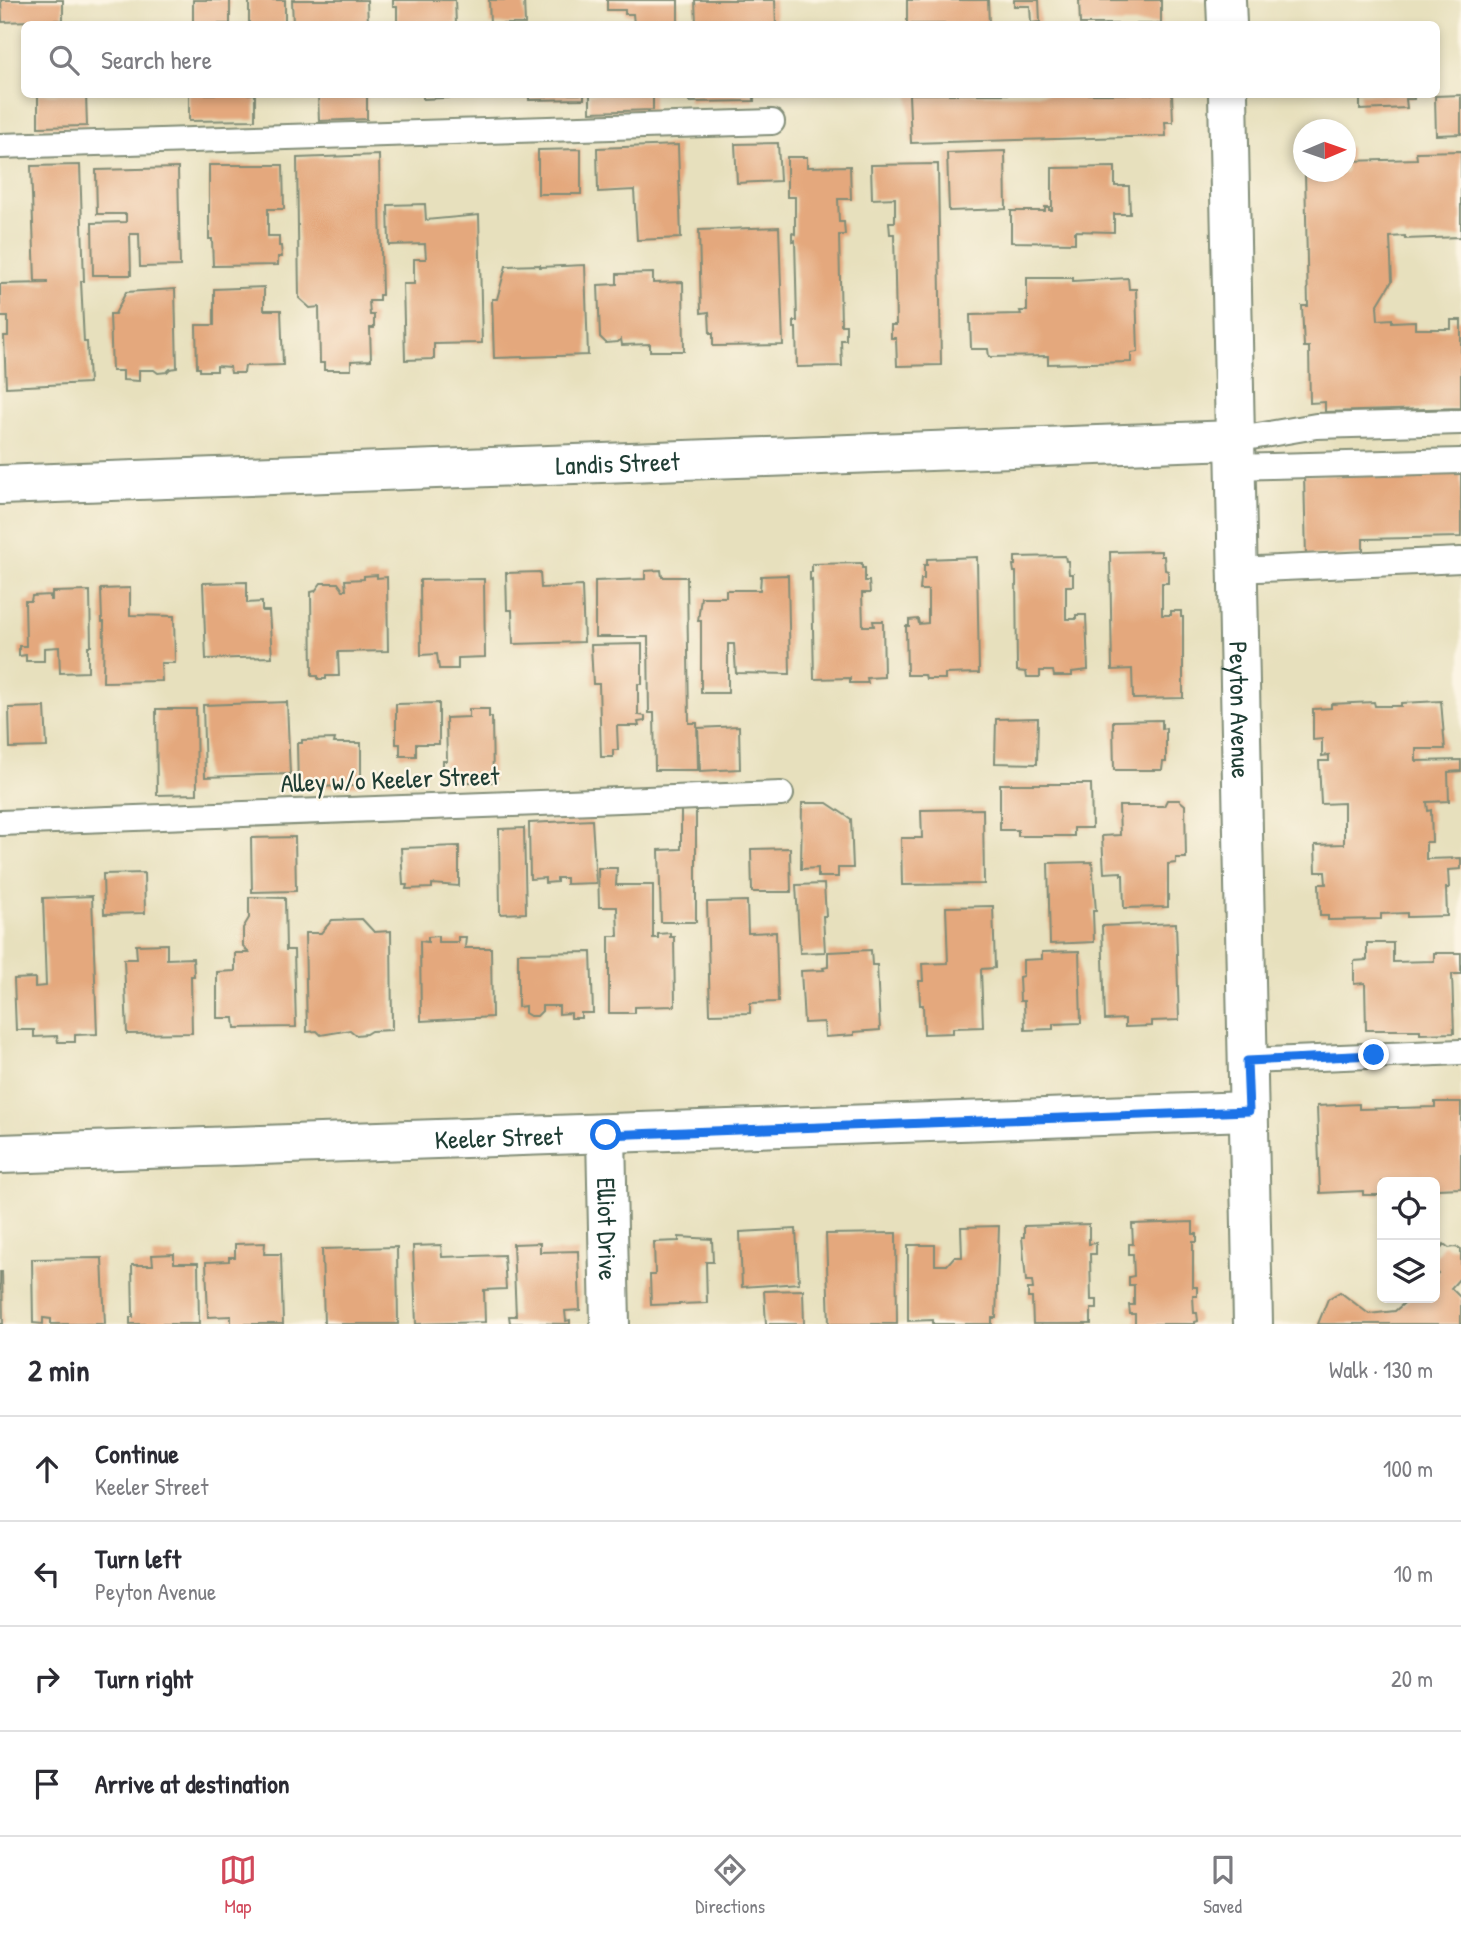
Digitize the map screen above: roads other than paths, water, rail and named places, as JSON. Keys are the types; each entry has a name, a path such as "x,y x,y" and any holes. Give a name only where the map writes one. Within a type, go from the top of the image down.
{"street":[{"path":"1226,0 1227,21"},
{"name":"Peyton Avenue","path":"1228,98 1253,1324"},
{"name":"Landis Street","path":"0,485 1234,453"},
{"name":"Keeler Street","path":"0,1154 1249,1111"},
{"name":"Elliot Drive","path":"606,1135 610,1324"}],"lane":[{"path":"0,146 772,122"},
{"path":"1234,453 1316,426 1461,422"},
{"path":"1234,453 1461,461"},
{"path":"1237,569 1461,560"},
{"name":"Alley w/o Keeler Street","path":"0,823 781,794"},
{"path":"1247,1061 1461,1052"}]}
